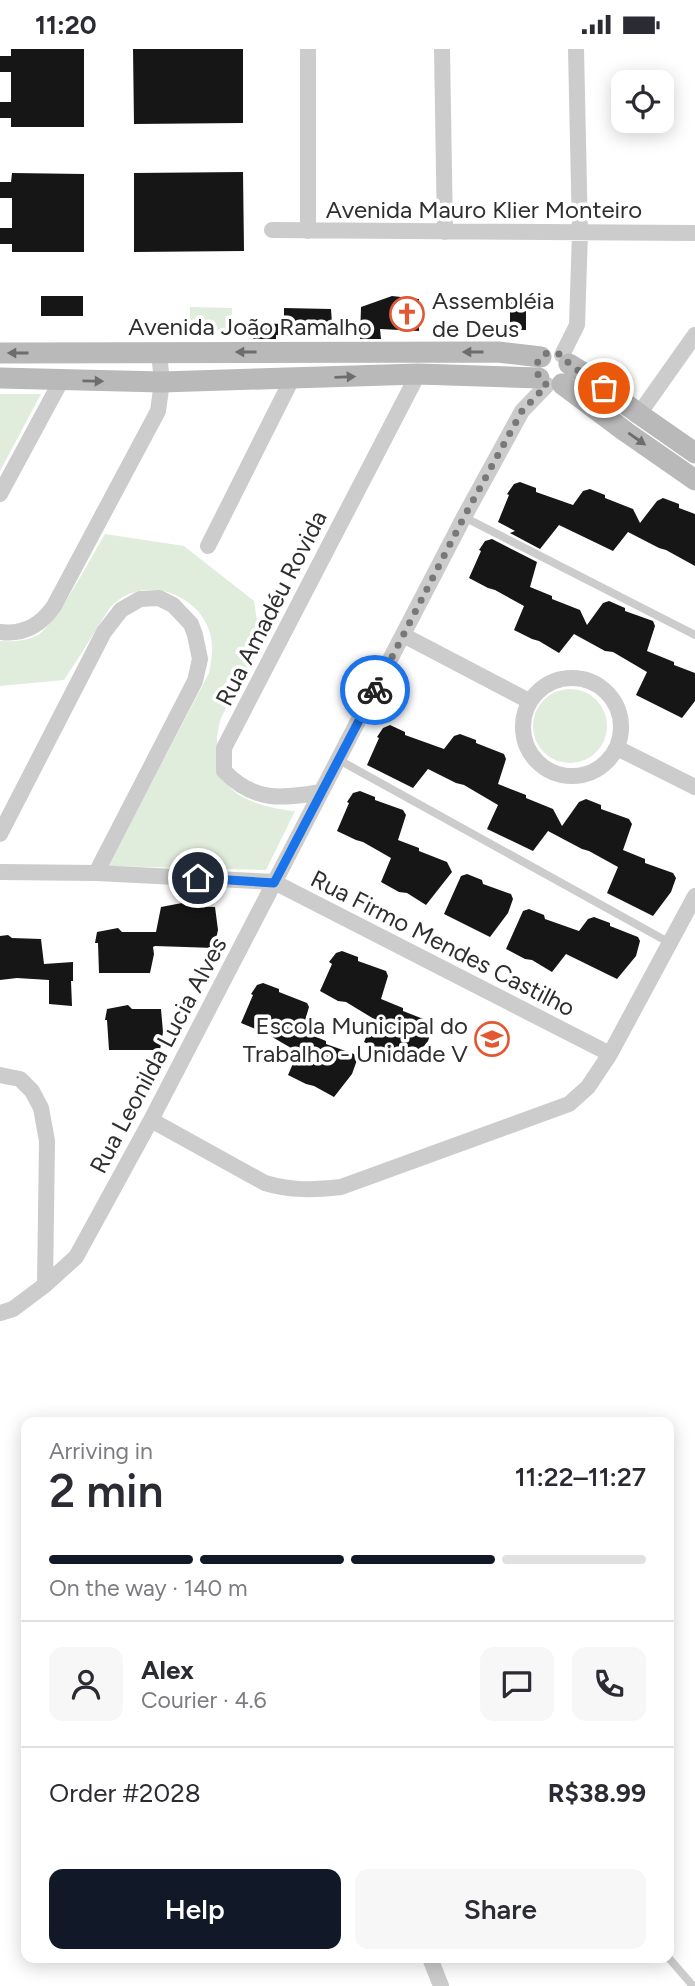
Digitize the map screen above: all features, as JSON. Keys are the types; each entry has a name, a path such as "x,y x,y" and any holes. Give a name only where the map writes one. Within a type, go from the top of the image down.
{"street":[{"path":"308,49 308,231"},
{"path":"442,49 445,232"},
{"name":"Rua Leonilda Lucia Alves","path":"0,1313 13,1309 76,1257 151,1121 464,517 522,411 553,371 578,325 580,233 576,49"},
{"name":"Avenida Mauro Klier Monteiro","path":"272,230 695,233"},
{"path":"639,414 695,335"},
{"path":"0,632 13,633 29,629 45,619 54,606 158,411 162,382 159,352"},
{"name":"Avenida João Ramalho","path":"0,353 498,352 553,371"},
{"path":"553,371 626,432 695,480"},
{"name":"Avenida João Ramalho","path":"0,378 162,382 553,371 587,375 695,453"},
{"name":"Rua Amadéu Rovida","path":"321,792 277,797 257,794 237,784 224,771 224,748 418,375"},
{"path":"208,546 292,379"},
{"path":"0,494 61,381"},
{"path":"0,834 104,632 121,610 140,599 159,599 173,605 191,624 200,659 195,681 96,873"},
{"path":"403,635 529,701"},
{"path":"571,677 595,683 613,699 620,715 621,732 617,748 606,763 592,773 574,777 556,775 541,766 529,753 523,736 523,718 529,701 540,688 554,680 571,677"},
{"path":"617,748 695,787"},
{"name":"Rua Firmo Mendes Castilho","path":"0,872 96,873 274,883 610,1054"},
{"path":"151,1121 265,1183 284,1189 307,1191 341,1188 569,1104 588,1087 610,1054 695,895"},
{"path":"0,1075 20,1079 32,1091 41,1108 47,1141 45,1285"},
{"path":"432,1963 441,1986"}],"lane":[{"path":"464,517 695,635"},
{"path":"339,760 670,943"},
{"path":"673,1963 693,1986"}],"green space":[{"path":"190,307 232,308 231,331 190,331"},
{"path":"0,394 41,394 0,471"},
{"path":"105,534 184,546 254,601 260,640 221,718 217,749 223,777 239,795 257,803 295,811 266,870 108,866 209,673 212,641 202,617 193,606 181,598 154,590 127,595 108,610 64,680 0,686 0,641 29,639 46,628"},
{"path":"570,689 584,692 596,700 604,712 607,726 604,740 596,752 584,760 570,763 556,760 544,752 536,740 533,726 536,712 544,700 556,692"}],"building":[{"path":"11,49 84,49 84,127 11,127 11,118 0,118 0,102 11,102 11,72 0,72 0,56 11,56"},
{"path":"133,49 243,49 243,123 134,124"},
{"path":"243,172 244,251 134,252 134,173"},
{"path":"12,173 84,174 84,252 12,252 12,244 0,244 0,228 12,228 12,198 0,198 0,182 11,182"},
{"path":"41,296 83,296 83,316 41,316"},
{"path":"392,296 419,299 419,331 380,329 381,339 360,339 361,307"},
{"name":"Assembléia de Deus","path":"510,297 526,297 526,330 510,330"},
{"path":"284,308 331,309 333,338 276,335 276,339 253,339 253,323 284,324"},
{"path":"520,482 536,488 536,492 573,505 583,491 590,489 633,509 640,523 657,501 663,498 679,504 679,508 695,514 695,566 628,532 613,551 559,525 540,549 510,533 515,531 498,522 509,495 507,494 514,484"},
{"path":"492,539 537,562 530,587 580,610 587,625 603,603 609,601 625,608 625,611 653,621 655,626 647,651 695,673 695,701 682,718 636,695 647,672 613,652 605,651 574,634 559,653 514,630 524,606 469,578 481,551 479,550 485,541"},
{"path":"390,725 405,732 405,735 444,749 454,736 460,734 504,754 506,759 498,784 553,809 562,826 579,802 586,799 601,805 601,809 629,819 632,824 623,850 645,859 645,863 673,873 676,878 671,892 653,916 607,893 618,867 589,851 548,831 533,851 487,829 498,805 464,785 428,769 413,788 367,765 379,738 377,737 383,728"},
{"path":"360,791 375,797 375,800 403,810 406,815 398,840 447,862 452,872 426,905 381,882 391,858 337,831 349,803 347,802 353,793"},
{"path":"467,874 482,880 483,884 511,894 513,899 508,913 490,937 444,914 461,876"},
{"path":"182,903 186,906 215,907 218,930 214,948 155,946 150,973 99,973 98,943 95,943 97,932 118,928 122,932 156,932 161,907"},
{"path":"529,909 544,915 545,919 579,931 588,919 594,917 610,923 610,926 638,937 640,941 636,956 617,979 566,954 552,972 506,949 523,911"},
{"path":"8,935 12,938 41,939 44,964 73,962 72,1006 49,1004 49,980 0,980 0,936"},
{"path":"342,951 358,957 358,961 386,971 388,976 381,999 431,1022 433,1026 428,1041 410,1064 364,1042 374,1019 346,1002 338,1001 320,991 332,964 329,962 336,953"},
{"path":"263,983 307,1003 309,1007 302,1031 326,1041 326,1044 354,1054 357,1060 352,1074 334,1097 288,1075 298,1052 241,1023 253,995 251,994 257,985"},
{"path":"128,1005 132,1009 161,1009 163,1032 160,1050 109,1050 105,1020 107,1009"}],"way so far":[{"path":"375,690 522,411 547,385 542,383 537,373 536,367 541,357 551,352 562,355 569,364 604,388"}],"place":[{"name":"Assembléia de Deus","path":"407,314"},
{"name":"Escola Municipal do Trabalho - Unidade V","path":"492,1039"}],"route":[{"path":"198,878 274,883 375,690"}]}
